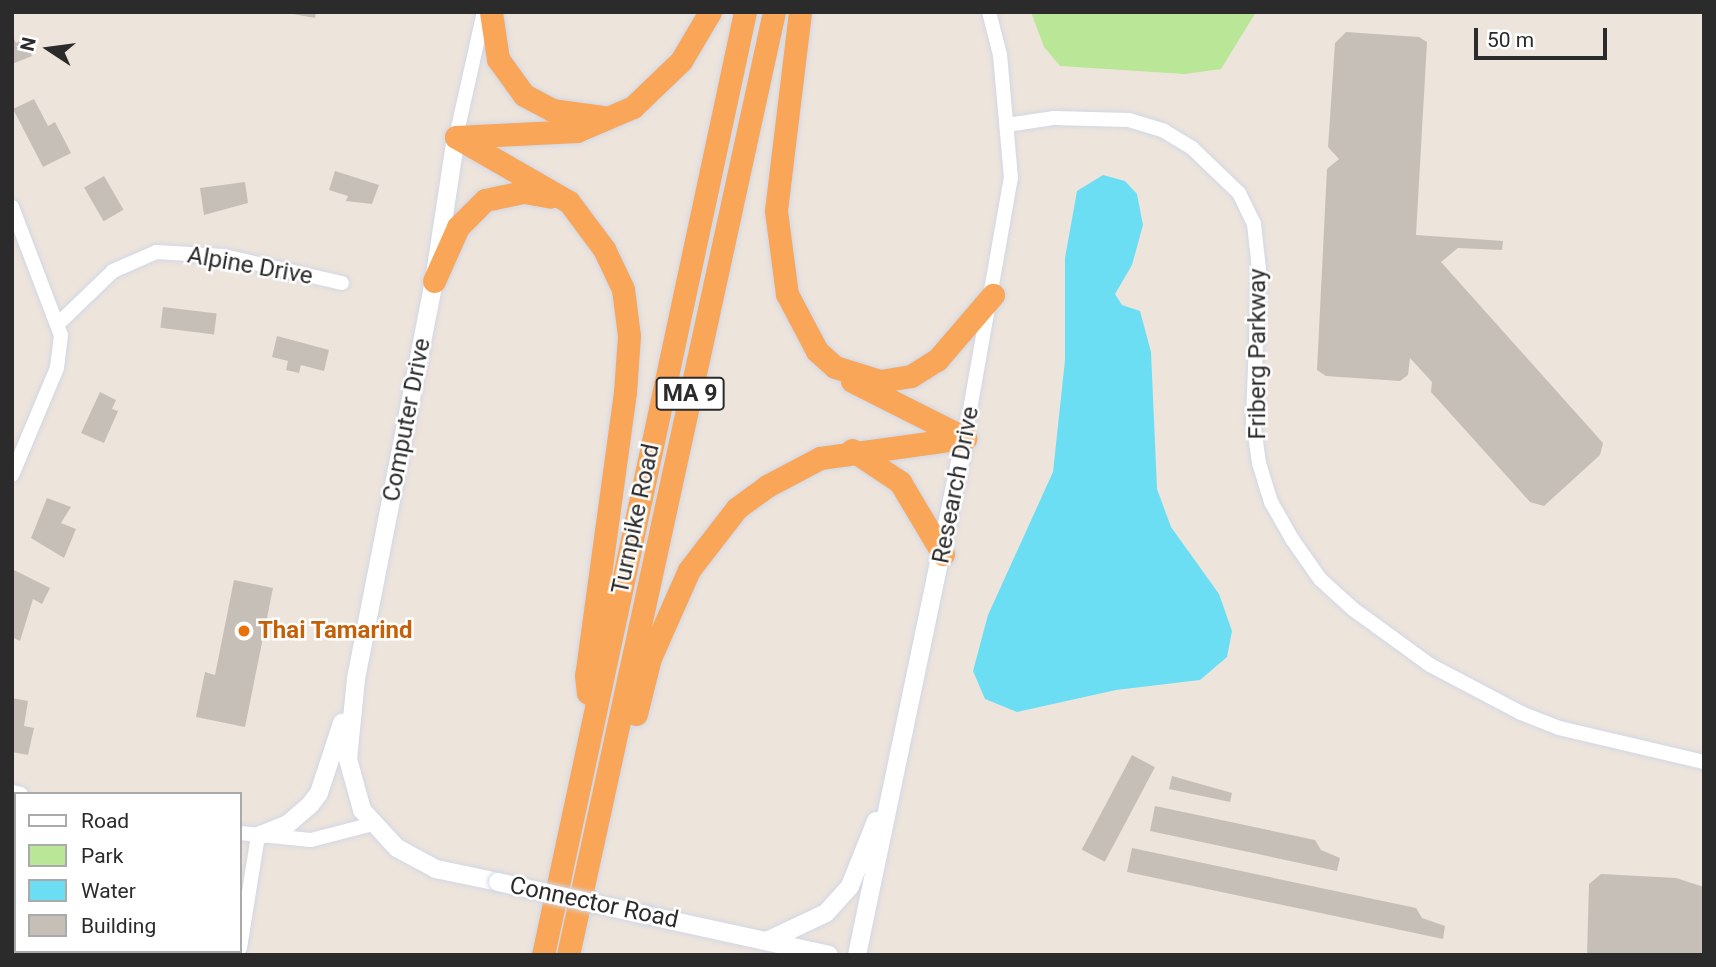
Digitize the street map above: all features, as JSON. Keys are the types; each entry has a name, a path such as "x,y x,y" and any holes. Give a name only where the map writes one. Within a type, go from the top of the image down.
{"highway":[{"path":"491,12 498,59 524,95 552,110 607,117"},
{"path":"456,137 577,131 633,107 658,86 681,61 710,12"},
{"name":"Turnpike Road","path":"543,955 745,12"},
{"name":"Turnpike Road","path":"568,955 774,12"},
{"path":"800,12 779,157 776,211 787,294 817,351 835,367 882,398 965,438"},
{"path":"456,137 569,202 604,249 618,276 629,336 586,675 592,720"},
{"path":"434,281 457,227 485,200 524,192 569,202"},
{"path":"835,367 880,381 911,376 937,360 993,295"},
{"path":"607,776 631,733 665,621 713,534 766,486 820,458 852,450 965,438"},
{"path":"852,450 900,482 943,554"}],"street":[{"name":"Computer Drive","path":"373,824 354,793 348,759 356,679 434,281 456,137 484,12"},
{"name":"Research Drive","path":"857,955 892,778 943,554 993,295 1011,178 999,55 989,12"},
{"name":"Friberg Parkway","path":"1007,125 1054,118 1129,120 1164,131 1192,148 1239,193 1254,224 1259,269 1253,421 1259,463 1271,501 1292,539 1320,579 1353,609 1430,665 1521,713 1559,728 1704,762"},
{"path":"12,207 58,324 57,368 12,475"},
{"name":"Alpine Drive","path":"58,324 113,271 156,252 224,256 342,283"},
{"path":"258,836 288,824 319,793 356,679"},
{"path":"767,941 826,913 850,886 892,778"},
{"path":"242,833 311,839 373,824"},
{"name":"Connector Road","path":"373,824 415,861 498,882 829,955"},
{"path":"242,933 258,836"}],"green space":[{"path":"1031,12 1256,12 1221,69 1185,74 1060,66 1044,47"}],"water":[{"path":"1103,175 1125,181 1137,194 1143,225 1132,265 1115,294 1122,305 1140,311 1151,352 1157,489 1171,527 1219,594 1232,631 1227,657 1200,680 1116,690 1017,712 985,699 973,671 988,615 1053,472 1065,360 1065,258 1077,191"}],"building":[{"path":"282,12 316,12 315,18"},
{"path":"1346,32 1419,37 1427,42 1416,235 1503,241 1502,250 1458,248 1441,262 1603,443 1600,455 1544,506 1530,502 1431,392 1432,382 1410,358 1408,375 1400,381 1326,376 1317,370 1327,169 1339,159 1328,147 1335,43"},
{"path":"12,35 16,43 24,39 32,56 12,64"},
{"path":"34,99 48,126 55,122 71,153 43,167 13,109"},
{"path":"335,171 379,185 372,204 346,201 348,196 329,190"},
{"path":"104,176 123,210 104,221 84,188"},
{"path":"245,182 248,203 204,215 200,188"},
{"path":"163,307 217,314 214,334 160,328"},
{"path":"277,336 329,350 324,371 301,365 299,373 286,370 288,361 272,357"},
{"path":"100,392 116,400 112,409 118,411 104,443 81,433"},
{"path":"47,498 71,507 61,523 76,529 64,558 31,538"},
{"path":"12,569 50,588 42,604 33,599 20,641 12,637"},
{"path":"234,580 273,588 245,727 196,717 205,672 215,675"},
{"path":"12,698 28,701 24,726 34,728 28,755 12,752"},
{"path":"1132,755 1155,767 1105,862 1082,849"},
{"path":"1172,776 1232,793 1230,802 1169,789"},
{"path":"1155,806 1315,840 1321,850 1340,858 1337,871 1150,831"},
{"path":"1132,848 1416,908 1422,918 1445,926 1443,939 1127,872"},
{"path":"1601,874 1676,878 1704,887 1704,955 1587,955 1589,884"},
{"path":"12,931 14,953 116,955 12,955"}],"place":[{"name":"Thai Tamarind","path":"244,631"}]}
